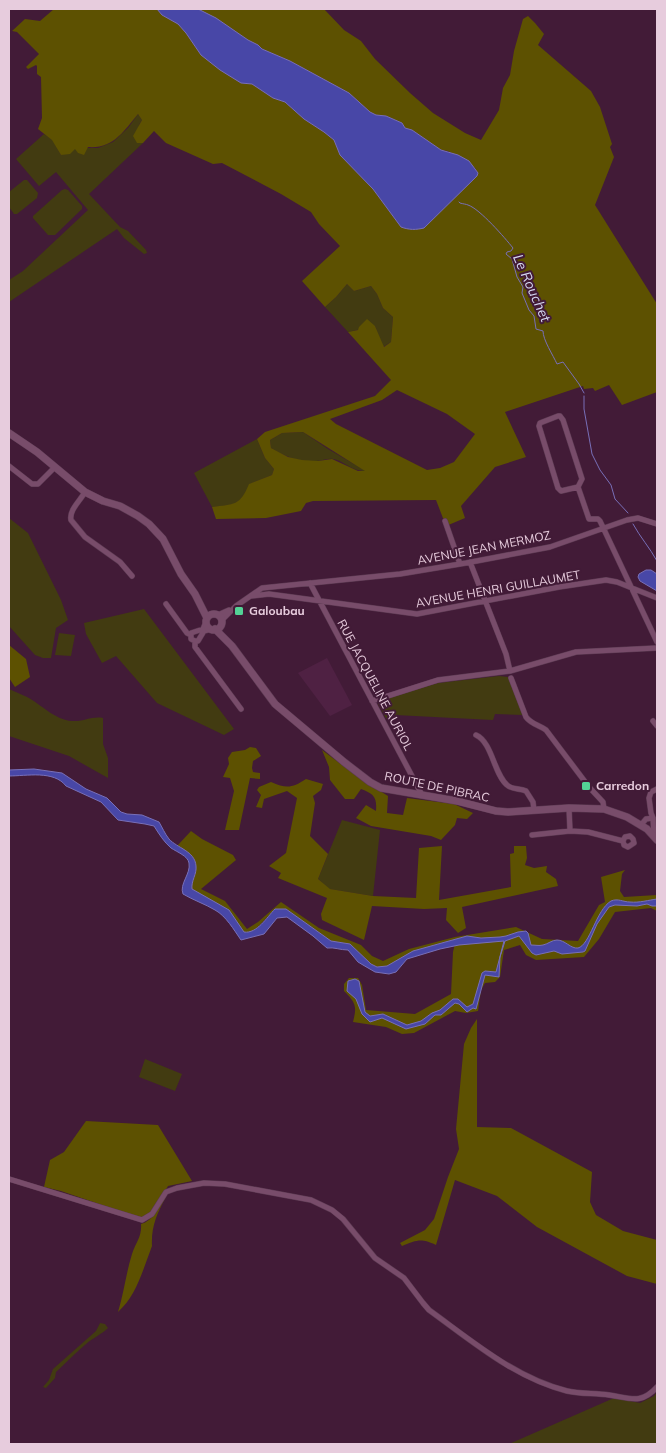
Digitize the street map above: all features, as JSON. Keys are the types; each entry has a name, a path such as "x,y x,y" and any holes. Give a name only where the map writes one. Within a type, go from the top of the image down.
{"main road":[{"name":"ROUTE DE PIBRAC","path":"9,433 37,452 84,492 120,506 149,524 163,539 181,574 207,609 214,622 275,704 370,782 381,788 457,801 496,811 569,808 604,809 627,817 641,825 656,838"}],"street":[{"path":"578,487 564,491 559,490 539,426 540,423 558,416 562,418 582,479 578,487 589,519 598,519 604,528 657,642"},
{"path":"9,466 32,484 38,484 55,467"},
{"path":"84,492 71,513 70,520 85,537 120,562 132,576"},
{"name":"AVENUE JEAN MERMOZ","path":"214,622 262,588 400,574 460,564 550,547 627,520 648,520 657,524"},
{"path":"445,521 460,564"},
{"path":"470,562 506,654 510,675 526,717 530,722 546,730 584,781 603,802 604,809"},
{"name":"AVENUE HENRI GUILLAUMET","path":"250,596 269,594 417,614 558,587 606,580 617,582 657,598"},
{"name":"RUE JACQUELINE AURIOL","path":"310,583 422,796"},
{"path":"166,604 187,633 191,635 191,639 195,641 195,646 241,709"},
{"path":"191,635 214,622"},
{"path":"195,641 198,641 204,631 214,622"},
{"path":"372,701 438,680 510,675 576,652 657,648"},
{"path":"653,721 657,726"},
{"path":"476,735 480,737 505,782 512,788 526,791 533,802 534,810"},
{"path":"656,838 648,798 651,792 657,789"},
{"path":"569,808 570,832"},
{"path":"641,825 646,819 653,818"},
{"path":"532,835 588,832 623,841"},
{"path":"9,1179 142,1220 152,1214 166,1192 171,1189 204,1183 225,1184 311,1200 332,1210 343,1219 375,1258 404,1278 430,1310 511,1368 567,1391 627,1399 637,1400 644,1398 657,1386"}],"shaded area":[{"path":"54,9 157,9 162,15 178,24 201,55 241,83 252,84 273,98 285,102 304,119 334,140 340,155 373,189 401,227 477,176 478,173 475,168 448,151 441,150 412,130 405,128 402,123 370,112 349,93 290,61 262,49 198,9 324,9 344,30 361,41 375,59 433,113 465,133 481,140 499,110 503,88 510,75 514,51 523,19 528,16 544,34 538,45 591,91 600,107 612,144 610,147 614,157 595,205 657,304 657,392 622,405 609,385 595,391 593,388 584,389 583,386 505,412 526,457 495,467 461,506 465,518 446,526 436,500 313,501 306,503 301,511 266,518 216,519 212,507 235,503 243,496 249,484 272,475 274,469 265,458 257,439 265,432 375,396 391,380 348,332 358,330 367,319 375,326 384,347 391,342 393,317 383,308 371,286 354,291 347,284 325,307 302,281 340,246 319,224 311,212 222,163 213,164 166,143 154,131 143,143 137,143 133,136 142,120 138,114 123,132 111,142 97,147 88,147 84,155 78,153 75,149 70,154 61,155 52,140 38,129 42,118 41,77 37,74 36,65 28,69 26,67 39,54 17,32 12,31 25,19 40,21","holes":["397,390 447,414 475,434 454,462 440,468 427,470 336,424 330,419 382,400","303,432 365,471 358,471 332,459 318,461 288,457 271,448 270,440 282,433"]},
{"path":"157,9 198,9 216,18 262,49 290,61 349,93 370,112 402,123 405,128 412,130 441,150 458,155 469,161 478,173 477,176 424,228 407,229 401,227 373,189 340,155 334,140 304,119 285,102 273,98 252,84 241,83 220,70 201,55 178,24 162,15"},
{"path":"138,114 142,120 139,125 137,143 143,143 89,194 120,227 128,231 147,253 144,254 124,238 117,229 9,302 9,280 23,271 88,210 56,172 39,186 16,159 44,134 53,140 61,155 75,148 98,148 113,142 128,128"},
{"path":"24,180 27,180 38,193 37,198 17,214 14,214 9,207 9,192"},
{"path":"65,189 82,206 82,209 55,235 48,235 33,216"},
{"path":"347,284 354,291 371,286 383,308 393,317 391,342 383,347 375,326 348,332 325,307"},
{"path":"303,432 366,471 360,471 333,459 317,461 298,460 271,448 270,440 282,433"},
{"path":"257,439 265,458 274,469 272,475 250,484 243,497 235,503 212,507 194,473"},
{"path":"9,518 28,533 61,600 68,620 56,628 51,658 35,655 9,626"},
{"path":"646,570 651,570 657,574 657,591 640,581 639,574"},
{"path":"144,609 234,729 224,735 157,703 116,656 102,663 86,634 84,623"},
{"path":"59,633 75,635 71,656 55,655"},
{"path":"9,645 26,659 30,677 15,687 9,678"},
{"path":"327,658 352,705 330,716 298,673"},
{"path":"499,676 508,677 524,715 495,714 493,720 395,715 387,720 378,704 379,701 438,683"},
{"path":"9,689 27,697 54,715 66,720 76,721 103,718 103,744 108,758 108,778 69,756 9,736"},
{"path":"250,747 256,748 261,756 253,761 252,768 253,772 260,773 260,779 250,778 239,830 225,830 234,791 230,778 223,777 229,764 228,758 232,752 245,750"},
{"path":"322,750 388,796 387,813 403,815 407,798 454,804 473,813 467,819 457,818 455,825 441,840 431,836 371,826 356,818 366,805 376,811 374,797 361,789 354,799 345,799 330,780 329,767"},
{"path":"34,769 62,773 86,789 107,798 121,812 142,815 159,822 169,839 189,853 195,861 196,869 192,889 229,910 244,932 257,928 275,909 286,909 331,941 350,944 371,964 377,967 387,966 413,951 467,936 481,938 500,937 526,931 531,945 543,945 557,940 578,948 586,941 601,912 611,901 637,902 657,899 657,906 647,904 637,906 615,905 609,907 597,924 583,952 562,954 554,951 536,955 532,953 519,936 505,941 500,957 499,977 485,975 476,1009 473,1008 467,1012 459,1004 455,1003 441,1015 435,1015 425,1024 406,1029 382,1018 370,1022 362,1014 356,999 347,991 348,981 355,979 359,981 365,1012 370,1016 383,1014 407,1025 421,1021 440,1010 453,999 458,999 467,1007 473,1004 482,973 485,971 496,972 504,941 459,945 440,949 407,959 396,972 389,974 375,972 363,965 348,950 327,948 287,917 277,918 264,934 241,940 223,916 183,894 182,890 189,863 184,856 168,846 154,826 118,820 101,802 66,786 54,778 39,775 9,776 9,770"},
{"path":"306,779 323,784 321,790 313,796 315,803 310,836 328,854 318,879 330,889 373,896 416,898 419,848 442,846 439,900 511,887 510,854 514,853 514,846 526,846 527,858 525,865 534,868 547,866 546,872 556,879 558,886 462,907 466,928 458,933 446,920 447,908 424,909 372,906 364,940 322,920 321,914 327,898 278,878 281,873 269,866 286,853 297,798 287,791 264,799 262,808 256,807 261,795 257,790 259,787 271,782 281,786 289,786"},
{"path":"342,820 380,830 373,896 329,889 318,879"},
{"path":"191,831 233,855 236,860 201,889 225,901 247,929 281,902 319,928 361,945 372,956 383,961 409,949 455,937 516,927 542,939 578,941 599,905 605,902 601,877 625,870 622,874 620,891 624,897 657,895 657,911 651,908 615,912 599,939 584,957 536,960 526,955 520,945 504,950 500,977 495,982 485,983 481,990 478,1011 466,1013 455,1011 414,1033 402,1034 386,1027 353,1022 354,1005 344,991 344,984 349,978 358,978 362,985 366,1010 415,1014 451,994 453,952 456,939 433,946 387,966 377,967 371,964 350,944 331,941 286,909 275,909 255,930 249,933 242,933 225,910 192,891 189,885 193,865 177,846"},
{"path":"477,1019 477,1127 511,1128 592,1172 590,1202 596,1215 623,1231 657,1240 657,1284 627,1276 537,1227 497,1196 455,1180 436,1245 426,1241 419,1241 402,1246 400,1243 425,1230 434,1219 459,1149 456,1129 464,1044"},
{"path":"145,1059 182,1074 175,1091 139,1077"},
{"path":"86,1121 158,1125 192,1181 168,1186 154,1209 140,1218 44,1187 50,1160 64,1152"},
{"path":"164,1196 166,1197 155,1220 152,1246 142,1273 135,1290 118,1312 132,1254 141,1232 141,1224 152,1217"},
{"path":"100,1323 105,1324 108,1328 78,1351 56,1372 55,1378 46,1388 43,1387 49,1380 53,1369 96,1331"},
{"path":"657,1392 657,1444 509,1444 614,1398 640,1403 654,1396"}],"waterway":[{"name":"Le Rouchet","path":"459,202 479,212 513,248 506,254 512,259 517,277 523,287 522,293 529,310 534,316 536,329 543,331 546,343 557,364 563,362 584,393"},
{"path":"584,396 584,409 592,454 600,470 611,485 615,499 628,513"},
{"path":"633,524 657,561"}],"place":[{"name":"Galoubau","path":"239,611"},
{"name":"Carredon","path":"586,786"}]}
